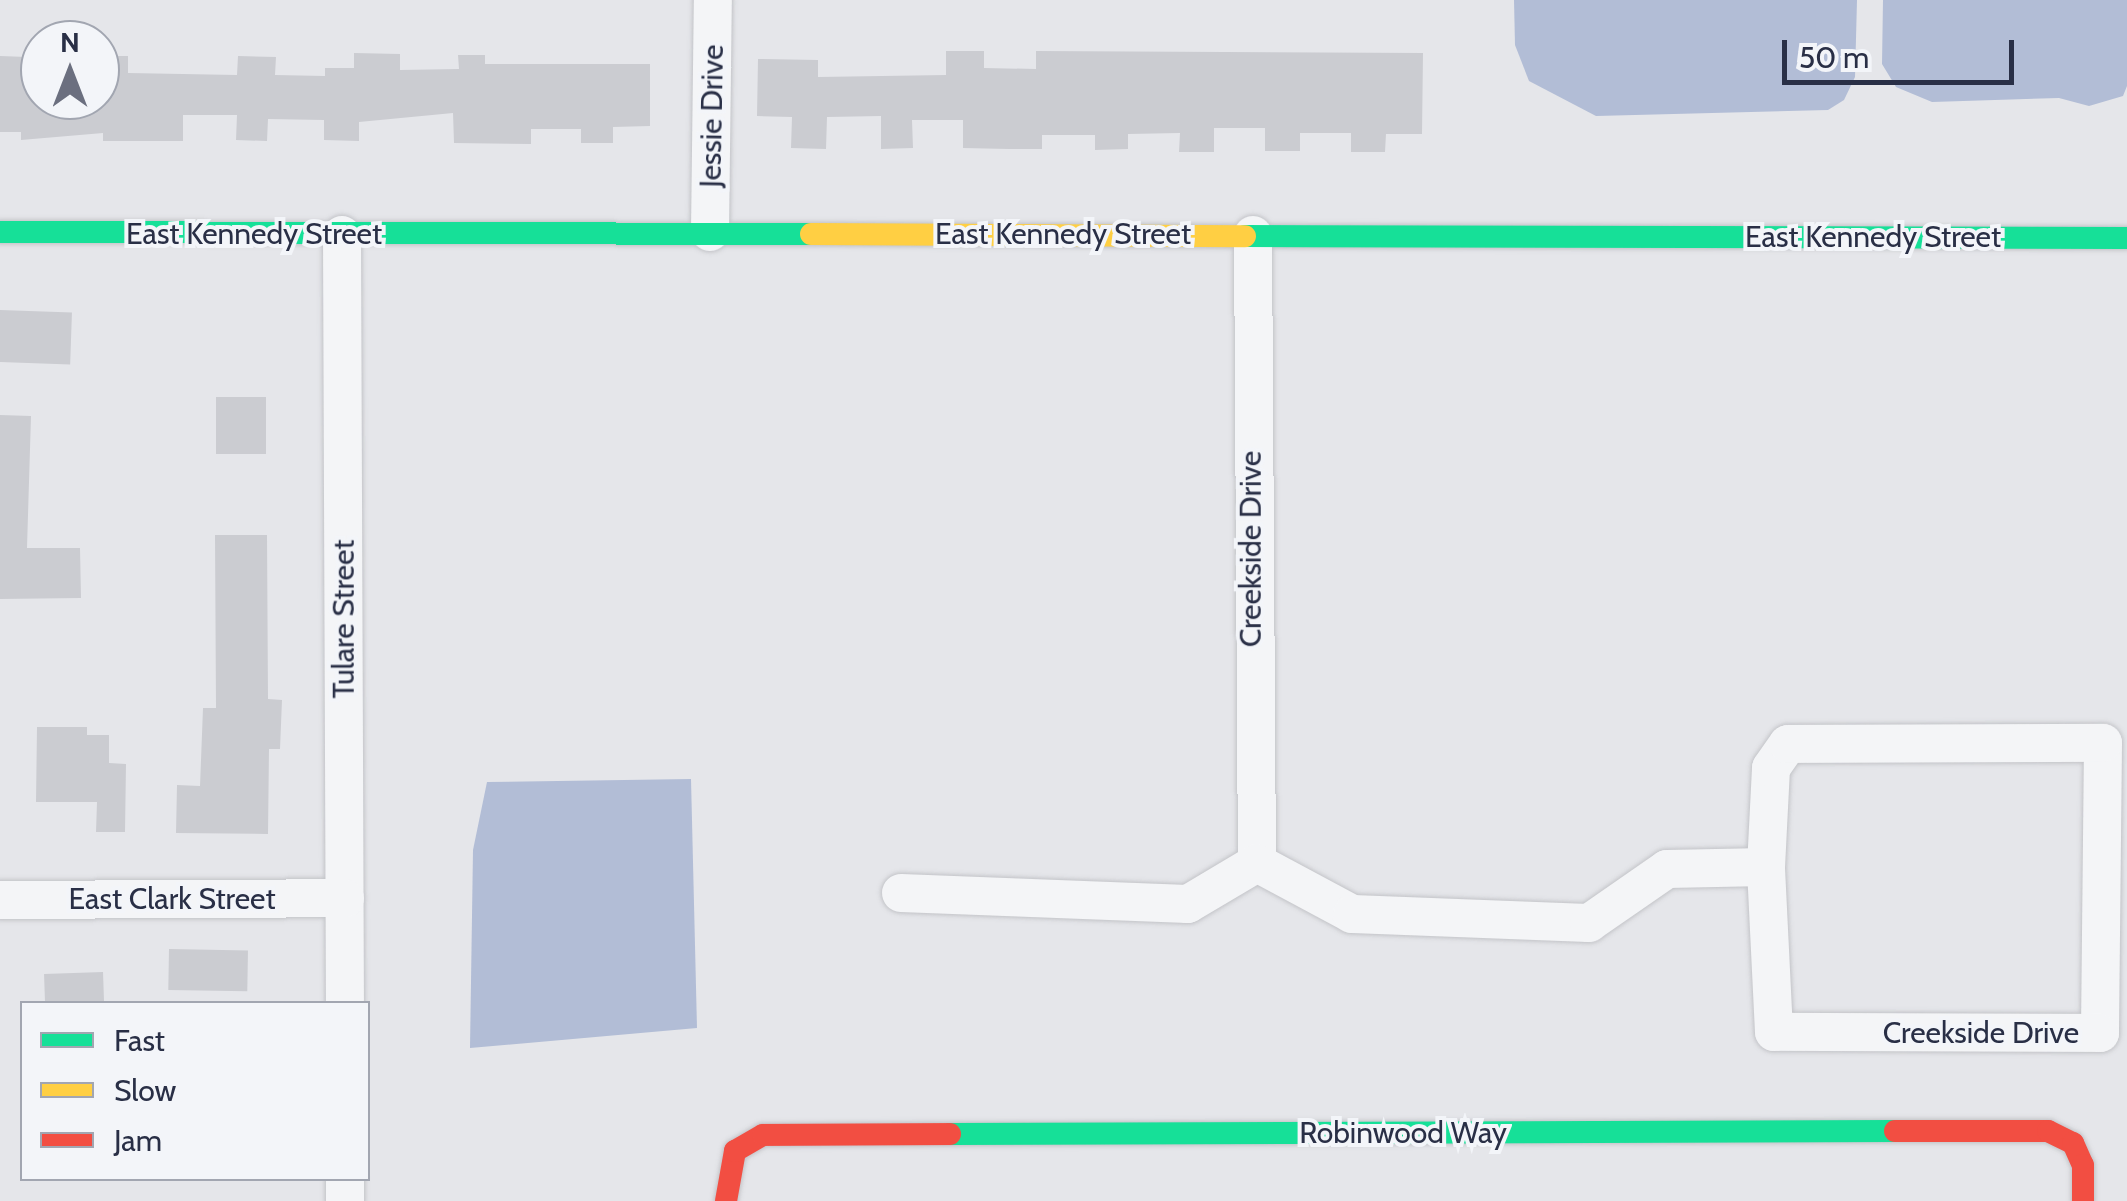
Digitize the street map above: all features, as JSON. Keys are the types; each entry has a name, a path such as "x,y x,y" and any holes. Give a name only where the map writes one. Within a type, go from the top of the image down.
{"street":[{"name":"Jessie Drive","path":"710,232 713,0"},
{"name":"East Kennedy Street","path":"0,232 2127,238"},
{"name":"Tulare Street","path":"342,235 345,1001"},
{"name":"Creekside Drive","path":"1252,236 1257,863"},
{"name":"Creekside Drive","path":"1788,744 2103,744 2100,1033 1774,1032 1766,868 1771,768 1788,744"},
{"path":"900,893 1188,904 1257,863 1352,914 1589,923 1667,869 1766,868"},
{"name":"East Clark Street","path":"0,900 345,898"},
{"name":"Robinwood Way","path":"726,1201 735,1151 763,1135 2048,1131 2073,1142 2083,1165 2083,1201"}],"water":[{"path":"1514,0 1857,0 1855,77 1844,100 1828,110 1596,116 1529,81 1515,45"},
{"path":"1883,0 2127,0 2127,86 2123,96 2089,106 2059,98 1932,102 1896,87 1882,64"},
{"path":"691,779 697,1028 470,1048 473,850 487,782"}],"building":[{"path":"946,51 984,51 984,68 1036,69 1036,51 1423,53 1422,134 1386,134 1385,152 1351,152 1351,133 1300,133 1300,151 1265,151 1265,128 1214,128 1214,152 1179,152 1180,133 1128,134 1128,149 1095,150 1095,135 1042,135 1042,149 963,148 963,120 912,120 913,148 881,149 881,116 827,117 826,149 791,148 792,117 757,116 758,59 818,60 818,77 946,75"},
{"path":"354,53 400,54 400,70 459,69 458,55 485,55 485,64 650,64 650,126 613,127 613,143 581,143 581,129 531,129 531,144 454,143 453,113 359,122 359,141 324,140 324,120 268,119 267,141 236,140 237,115 183,115 183,141 103,141 103,133 21,140 21,132 0,132 0,56 20,57 20,120 120,120 120,56 128,56 128,73 237,75 238,56 276,57 275,75 325,76 325,68 354,68"},
{"path":"0,310 72,313 70,364 0,362"},
{"path":"216,397 266,397 266,454 216,454"},
{"path":"0,415 31,416 27,548 80,548 81,598 0,599"},
{"path":"215,535 267,535 268,699 282,700 280,749 269,749 268,834 176,833 177,785 200,786 203,708 216,708"},
{"path":"37,727 87,727 87,735 109,735 109,763 126,764 125,832 96,832 97,802 36,802"},
{"path":"169,949 248,950 247,991 168,990"},
{"path":"103,972 104,1001 45,1001 44,974"}],"traffic: fast":[{"path":"0,232 811,234"},
{"path":"1245,236 2127,238"},
{"path":"950,1134 1895,1131"}],"traffic: slow":[{"path":"811,234 1245,236"}],"traffic: jam":[{"path":"1895,1131 2048,1131 2073,1143 2083,1165 2083,1201"},
{"path":"726,1201 735,1151 763,1135 950,1134"}]}
